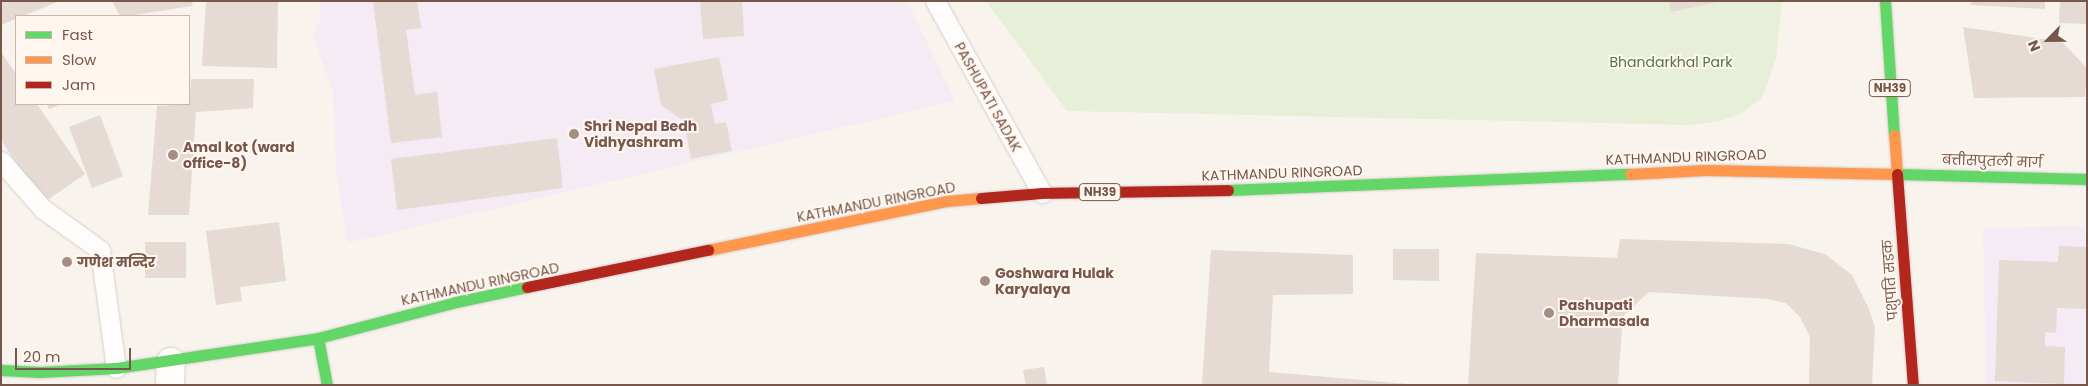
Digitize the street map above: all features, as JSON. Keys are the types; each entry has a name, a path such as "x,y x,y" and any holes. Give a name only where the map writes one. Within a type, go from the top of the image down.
{"main road":[{"name":"NH39","path":"1885,1 1897,174"},
{"name":"KATHMANDU RINGROAD","path":"1,370 40,372 116,368 171,373 318,338 456,302 947,201 1042,193 1308,189 1715,170 1897,174"},
{"name":"बत्तीसपुतली मार्ग","path":"1897,174 2087,179"},
{"name":"पशुपति सडक","path":"1897,174 1912,385"},
{"path":"318,338 327,385"}],"lane":[{"name":"PASHUPATI SADAK","path":"935,1 1042,193"},
{"path":"1,161 43,210 100,250 116,368"}],"shaded area":[{"name":"Shri Nepal Bedh Vidhyashram","path":"319,1 907,1 955,101 347,243 336,167 333,91 313,38 321,17"},
{"path":"2085,226 2087,385 1986,385 1983,228"}],"green space":[{"name":"Bhandarkhal Park","path":"986,1 1782,1 1776,59 1762,98 1742,113 1717,122 1688,125 1067,111"}],"building":[{"path":"1,1 60,1 26,15 15,15 15,19 1,25"},
{"path":"112,1 193,1 192,6 134,15 119,15"},
{"path":"206,1 278,1 277,68 202,66"},
{"path":"373,1 417,1 421,28 406,30 415,95 437,92 442,137 391,143"},
{"path":"700,1 742,1 744,36 703,39"},
{"path":"1669,1 1716,1 1717,2 1671,12"},
{"path":"1971,1 2045,1 2045,9 1971,5"},
{"path":"2060,1 2087,1 2087,24 2059,23"},
{"path":"1963,27 2062,42 2087,68 2085,97 1974,98"},
{"path":"1,52 15,73 15,105 38,105 85,174 43,203 1,140"},
{"path":"719,57 728,100 711,104 715,124 726,122 732,151 691,159 684,121 661,105 654,69"},
{"name":"Amal kot (ward office-8)","path":"191,79 254,79 253,108 196,112 189,215 148,215 157,106 190,105"},
{"path":"47,105 59,105 49,109"},
{"path":"100,115 123,176 92,188 69,127"},
{"path":"557,138 563,188 397,210 391,159"},
{"path":"279,222 286,281 240,287 242,301 216,305 206,231"},
{"name":"Pashupati Dharmasala","path":"1620,239 1788,244 1825,254 1852,275 1869,309 1875,328 1872,385 1809,385 1810,337 1800,317 1786,303 1768,299 1649,292 1623,316 1618,385 1468,385 1476,253 1617,258"},
{"path":"145,242 186,242 186,278 145,278"},
{"path":"2059,246 2087,247 2087,309 2057,308 2056,333 2045,332 2045,346 2065,347 2064,384 1995,381 1999,260 2058,262"},
{"path":"1393,249 1439,249 1439,281 1393,280"},
{"path":"1211,250 1353,255 1353,294 1273,295 1269,372 1419,385 1202,385"},
{"path":"1044,367 1047,385 1026,385 1023,370"}],"traffic: fast":[{"path":"1885,1 1894,135"},
{"path":"1228,190 1630,174"},
{"path":"1897,174 2087,179"},
{"path":"1,370 40,372 116,368 318,338 456,302 527,287"},
{"path":"318,338 327,385"}],"traffic: slow":[{"path":"1630,174 1705,170 1897,174 1894,135"},
{"path":"708,250 947,201 981,198"}],"traffic: jam":[{"path":"1897,174 1913,385"},
{"path":"981,198 1042,193 1228,190"},
{"path":"527,287 708,250"}],"place":[{"name":"Shri Nepal Bedh Vidhyashram","path":"574,134"},
{"name":"Amal kot (ward office-8)","path":"173,155"},
{"name":"गणेश मन्दिर","path":"67,262"},
{"name":"Goshwara Hulak Karyalaya","path":"985,281"},
{"name":"Pashupati Dharmasala","path":"1549,313"}]}
